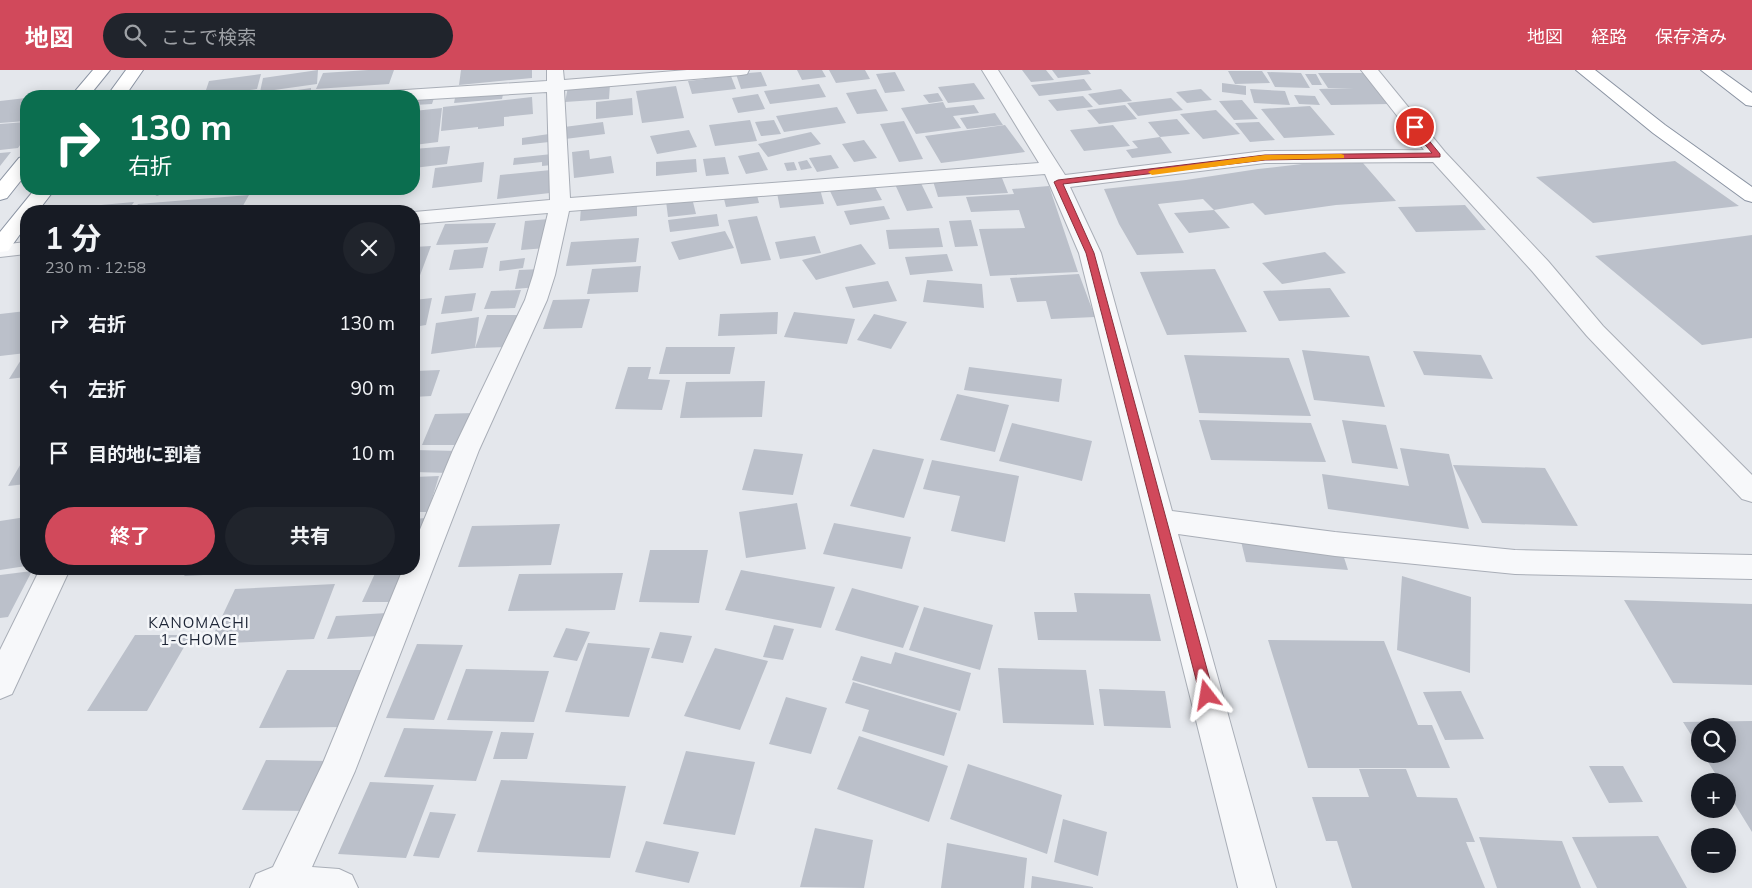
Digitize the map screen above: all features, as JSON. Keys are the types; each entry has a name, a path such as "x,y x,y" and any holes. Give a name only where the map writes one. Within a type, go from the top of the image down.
{"highway":[{"path":"85,90 102,70"},
{"path":"120,90 135,70"},
{"path":"1584,70 1659,129 1752,196"},
{"path":"1709,70 1752,101"},
{"path":"0,194 20,169"},
{"path":"32,205 40,195"},
{"path":"0,246 20,221"}],"street":[{"path":"420,93 555,78 621,81 741,70"},
{"path":"990,70 1055,175 1090,253 1257,888"},
{"path":"1369,70 1438,156 1540,266 1595,331 1752,492"},
{"path":"420,564 466,450 536,300 544,275 560,206 555,78"},
{"path":"420,218 560,206 1055,175 1265,158 1438,156"},
{"path":"0,251 20,249"},
{"path":"1162,521 1335,544 1515,562 1752,567"},
{"path":"0,684 52,575"},
{"path":"339,888 278,887 337,771 416,575"}],"building":[{"path":"318,70 317,84 260,90 263,78"},
{"path":"394,70 389,84 316,89 323,73"},
{"path":"461,70 532,70 532,78 459,85"},
{"path":"797,70 822,70 826,77 802,80"},
{"path":"829,70 865,70 870,79 836,83"},
{"path":"1022,70 1046,70 1054,80 1031,82"},
{"path":"1052,70 1088,70 1091,74 1058,78"},
{"path":"1228,71 1262,71 1270,83 1235,84"},
{"path":"761,72 767,86 741,89 736,74"},
{"path":"895,72 905,91 885,93 876,74"},
{"path":"1267,72 1301,73 1310,88 1275,87"},
{"path":"1318,73 1365,73 1389,104 1331,105 1319,89 1354,88 1328,88"},
{"path":"261,74 257,89 206,90 209,81"},
{"path":"1305,74 1316,74 1322,85 1312,85"},
{"path":"731,76 736,89 692,94 688,81"},
{"path":"1084,79 1092,90 1039,96 1031,85"},
{"path":"974,83 985,99 948,103 938,87"},
{"path":"1222,83 1246,86 1246,95 1222,92"},
{"path":"610,84 609,99 565,102 568,87"},
{"path":"819,84 826,97 770,104 764,91"},
{"path":"676,86 684,118 642,123 636,91"},
{"path":"876,89 888,111 857,114 846,93"},
{"path":"1121,89 1132,101 1099,105 1088,94"},
{"path":"1201,89 1212,100 1187,103 1176,92"},
{"path":"1250,89 1285,91 1290,105 1254,103"},
{"path":"504,90 502,99 454,103 456,93"},
{"path":"938,93 943,101 929,103 923,95"},
{"path":"758,94 765,109 738,113 732,98"},
{"path":"435,95 432,104 420,105 420,96"},
{"path":"1294,95 1315,96 1320,105 1299,104"},
{"path":"1083,96 1093,107 1057,111 1048,100"},
{"path":"532,97 533,114 504,117 504,126 441,131 443,107"},
{"path":"632,98 633,115 596,119 596,102"},
{"path":"1171,98 1183,110 1138,116 1127,103"},
{"path":"20,99 20,121 0,123 0,101"},
{"path":"1242,100 1258,119 1234,120 1219,101"},
{"path":"943,102 946,108 974,105 979,113 953,116 961,128 916,134 901,108"},
{"path":"1125,105 1137,119 1099,124 1087,110"},
{"path":"1310,106 1335,135 1284,138 1261,109"},
{"path":"837,107 846,123 784,132 776,116"},
{"path":"442,108 438,142 420,144 420,110"},
{"path":"1216,110 1240,134 1203,139 1180,114"},
{"path":"995,113 1003,125 967,129 960,118"},
{"path":"1177,119 1190,134 1160,137 1148,122"},
{"path":"750,120 757,141 715,146 709,125"},
{"path":"774,120 781,134 761,136 755,122"},
{"path":"904,121 923,159 899,162 880,124"},
{"path":"20,122 20,145 18,148 0,150 0,124"},
{"path":"603,122 605,134 565,139 564,127"},
{"path":"1259,122 1275,140 1250,142 1235,123"},
{"path":"1005,125 1025,152 941,163 925,136"},
{"path":"1113,125 1130,146 1084,151 1070,130"},
{"path":"689,130 697,147 657,154 650,136"},
{"path":"811,132 821,144 768,157 758,144"},
{"path":"549,134 549,142 522,145 522,138"},
{"path":"1160,137 1172,153 1132,158 1126,150 1138,148 1132,141"},
{"path":"864,140 877,158 854,162 842,144"},
{"path":"450,146 447,164 420,167 420,148"},
{"path":"589,150 590,159 611,156 614,173 574,178 572,152"},
{"path":"11,152 0,166 0,153"},
{"path":"759,152 768,170 746,174 738,156"},
{"path":"552,154 552,165 542,166 542,162 513,165 514,158"},
{"path":"831,155 839,168 817,172 809,158"},
{"path":"725,157 729,174 706,176 703,159"},
{"path":"696,159 697,172 656,176 656,162"},
{"path":"807,160 812,168 801,170 798,162"},
{"path":"1675,161 1739,206 1593,223 1536,177"},
{"path":"484,162 482,182 432,188 435,168"},
{"path":"794,162 797,170 787,171 784,163"},
{"path":"1363,163 1396,201 1336,205 1265,215 1253,203 1214,210 1203,199 1158,204 1184,253 1137,255 1119,224 1104,189 1302,164"},
{"path":"551,170 550,193 497,199 500,175"},
{"path":"1000,173 1008,193 938,197 932,178"},
{"path":"919,179 933,208 907,211 894,182"},
{"path":"874,185 882,200 837,206 830,191"},
{"path":"1049,186 1078,272 990,276 979,229 1025,228 1019,210 971,212 966,197 1014,194 1012,189"},
{"path":"820,189 824,204 780,208 777,193"},
{"path":"756,191 759,203 726,207 723,195"},
{"path":"249,195 243,205 138,204"},
{"path":"692,198 696,214 668,217 666,201"},
{"path":"637,201 637,216 580,221 581,207"},
{"path":"134,202 132,205 101,205"},
{"path":"1465,205 1486,230 1416,232 1398,207"},
{"path":"884,206 890,219 850,225 844,211"},
{"path":"1214,210 1230,228 1189,233 1174,213"},
{"path":"717,214 719,226 670,232 668,220"},
{"path":"757,216 771,260 741,264 728,220"},
{"path":"549,219 546,248 521,250 525,221"},
{"path":"971,220 978,246 955,247 949,221"},
{"path":"496,223 488,243 436,245 445,224"},
{"path":"939,228 943,247 889,249 886,230"},
{"path":"725,231 734,248 679,260 671,242"},
{"path":"1752,235 1752,338 1702,345 1595,256"},
{"path":"815,236 821,253 780,259 775,242"},
{"path":"639,238 636,262 566,266 571,242"},
{"path":"861,244 876,264 816,280 802,260"},
{"path":"431,246 420,275 420,247"},
{"path":"488,247 483,268 449,270 454,250"},
{"path":"1325,252 1346,273 1282,284 1262,263"},
{"path":"947,254 953,271 910,275 905,257"},
{"path":"525,258 523,268 499,271 500,261"},
{"path":"641,266 638,292 587,294 592,269"},
{"path":"541,269 537,287 515,289 519,270"},
{"path":"1215,269 1247,332 1167,335 1140,272"},
{"path":"1079,274 1095,317 1051,319 1046,301 1017,302 1010,278"},
{"path":"927,280 982,284 984,308 923,302"},
{"path":"888,281 897,301 853,308 845,287"},
{"path":"1330,288 1350,317 1279,321 1263,291"},
{"path":"521,290 515,308 484,309 491,291"},
{"path":"476,293 472,311 441,314 445,296"},
{"path":"432,298 426,325 420,326 420,299"},
{"path":"590,299 582,328 543,329 553,300"},
{"path":"20,312 20,354 0,356 0,314"},
{"path":"778,312 777,334 718,336 720,314"},
{"path":"794,312 855,319 847,344 784,337"},
{"path":"874,314 907,322 891,349 857,340"},
{"path":"487,315 519,315 507,347 475,348"},
{"path":"479,317 475,348 431,354 436,323"},
{"path":"666,347 735,347 730,374 659,374"},
{"path":"1302,350 1369,356 1385,407 1314,400"},
{"path":"1413,351 1481,355 1493,379 1424,375"},
{"path":"1184,355 1289,358 1311,416 1199,413"},
{"path":"20,361 20,378 9,379"},
{"path":"628,367 651,367 648,379 670,380 662,410 615,409"},
{"path":"969,367 1062,379 1059,402 964,390"},
{"path":"440,370 431,396 420,397 420,371"},
{"path":"765,381 762,417 680,418 686,382"},
{"path":"957,394 1009,405 995,452 940,440"},
{"path":"475,413 463,445 422,445 435,414"},
{"path":"1199,420 1311,423 1326,462 1211,460"},
{"path":"1342,420 1386,425 1398,469 1352,463"},
{"path":"1012,423 1092,441 1082,481 999,461"},
{"path":"1400,448 1449,454 1469,529 1328,509 1322,474 1409,486"},
{"path":"754,449 803,454 793,495 742,490"},
{"path":"873,449 924,459 904,518 850,506"},
{"path":"420,450 459,451 449,473 420,472"},
{"path":"932,460 1019,476 1005,542 951,531 960,496 923,489"},
{"path":"20,465 20,485 8,486"},
{"path":"1453,465 1545,468 1578,526 1482,523"},
{"path":"439,476 428,512 420,512 420,477"},
{"path":"797,503 806,549 746,558 739,512"},
{"path":"20,518 20,567 0,570 0,521"},
{"path":"420,518 426,518 420,536"},
{"path":"834,523 911,537 902,569 823,554"},
{"path":"560,524 551,565 458,567 472,526"},
{"path":"1240,537 1340,545 1348,570 1246,562"},
{"path":"650,550 708,550 699,603 639,602"},
{"path":"741,570 835,587 821,628 725,610"},
{"path":"20,572 20,575 30,575 8,617 0,618 0,575"},
{"path":"623,573 615,610 508,611 519,574"},
{"path":"374,575 405,575 394,602 362,602"},
{"path":"1402,576 1471,597 1470,673 1397,650"},
{"path":"335,584 314,639 209,644 235,589"},
{"path":"852,588 919,606 903,648 835,630"},
{"path":"1074,593 1150,594 1161,641 1038,640 1034,612 1077,612"},
{"path":"1624,600 1752,604 1752,685 1673,683"},
{"path":"924,607 993,625 980,670 909,650"},
{"path":"387,613 379,636 327,639 336,616"},
{"path":"774,625 794,629 783,660 763,657"},
{"path":"566,628 590,632 577,661 553,657"},
{"path":"660,632 692,636 683,663 651,658"},
{"path":"135,635 191,635 147,711 87,711"},
{"path":"1268,640 1384,641 1418,725 1432,725 1450,768 1308,768"},
{"path":"588,643 650,648 629,717 565,712"},
{"path":"417,644 463,645 434,720 386,718"},
{"path":"715,648 768,661 740,730 684,716"},
{"path":"895,652 971,673 960,711 852,680 861,656 891,664"},
{"path":"998,668 1086,670 1094,725 1003,723"},
{"path":"466,669 549,671 534,722 447,720"},
{"path":"287,670 366,670 343,727 259,728"},
{"path":"853,682 957,713 944,756 862,731 869,710 845,703"},
{"path":"1099,689 1165,691 1171,728 1104,726"},
{"path":"1461,691 1484,739 1445,740 1423,692"},
{"path":"786,697 827,708 811,754 769,744"},
{"path":"1736,721 1752,721 1752,832 1736,806 1736,773 1715,773 1709,763 1736,763"},
{"path":"1683,722 1691,722 1691,735"},
{"path":"404,728 493,731 476,781 384,777"},
{"path":"501,732 534,733 527,759 493,759"},
{"path":"859,736 948,766 929,822 837,789"},
{"path":"686,751 755,762 735,835 663,824"},
{"path":"266,760 329,761 308,811 242,810"},
{"path":"968,764 1062,795 1047,854 950,819"},
{"path":"1589,766 1623,766 1643,802 1609,803"},
{"path":"1359,769 1406,769 1417,797 1457,798 1475,842 1466,842 1485,888 1352,888 1337,841 1326,841 1312,797 1369,797"},
{"path":"501,780 626,786 610,858 477,852"},
{"path":"370,782 434,785 406,858 338,854"},
{"path":"430,812 456,814 439,858 413,856"},
{"path":"1063,819 1107,832 1098,876 1054,862"},
{"path":"815,828 873,840 864,888 800,887"},
{"path":"1658,836 1687,888 1597,888 1572,837"},
{"path":"1479,837 1562,841 1581,888 1497,888"},
{"path":"646,841 699,852 689,883 635,872"},
{"path":"947,843 1027,858 1024,888 941,888"},
{"path":"1032,876 1093,887 1093,888 1031,888"}],"slow traffic":[{"path":"1152,172 1265,158 1341,157"}],"district":[{"name":"KANOMACHI 1-CHOME","path":"199,632"}],"route":[{"path":"1207,695 1090,253 1058,182 1265,158 1438,156 1415,127"}]}
